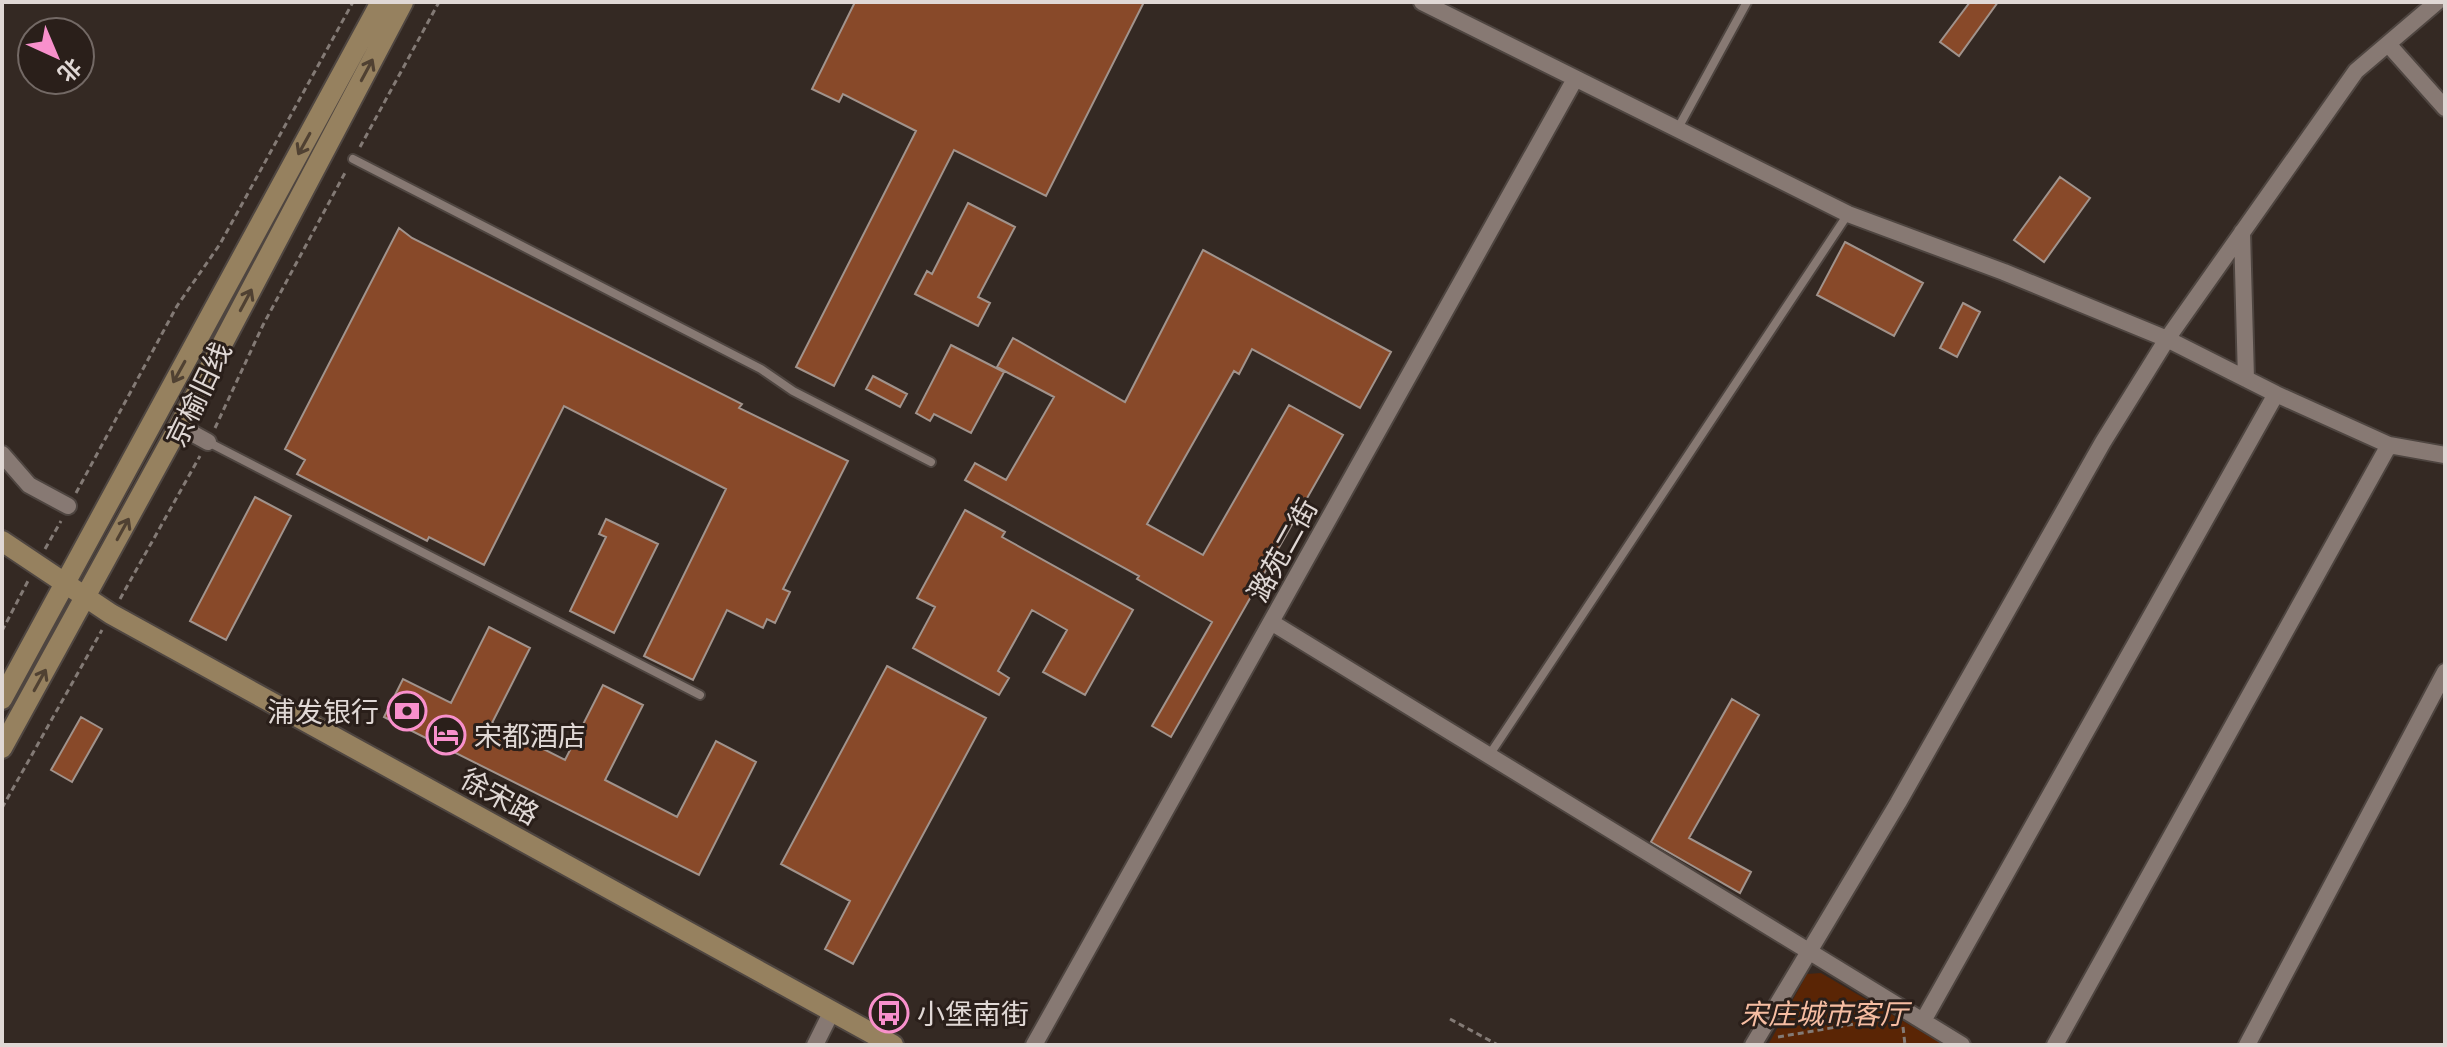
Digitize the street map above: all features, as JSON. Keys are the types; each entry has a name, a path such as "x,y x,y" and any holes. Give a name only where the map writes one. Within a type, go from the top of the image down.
{"main road":[{"name":"京榆旧线","path":"2,699 381,2"},
{"name":"京榆旧线","path":"2,748 179,426 403,2"},
{"name":"徐宋路","path":"2,541 65,580 111,614 893,1045"}],"street":[{"path":"1422,2 1848,214 2004,272 2167,339 2276,394 2389,445 2445,455"},
{"path":"1755,1041 1898,803 2103,442 2167,339 2356,71 2437,2"},
{"path":"2388,44 2445,108"},
{"name":"潞苑二街","path":"1034,1045 1575,79"},
{"path":"2242,232 2246,379"},
{"path":"1923,1021 2276,394"},
{"path":"179,426 208,442"},
{"path":"2055,1045 2389,445"},
{"path":"2,454 29,485 68,506"},
{"path":"1271,622 1962,1045"},
{"path":"2247,1045 2445,672"},
{"path":"815,1045 832,1011"}],"lane":[{"path":"1677,130 1747,2"},
{"path":"353,159 761,369 793,391 931,462"},
{"path":"1488,757 1848,214"},
{"path":"208,442 700,695"}],"path":[{"name":"京榆旧线","path":"2,631 177,306 220,244 353,2"},
{"name":"京榆旧线","path":"2,808 208,442 263,325 439,2"},
{"path":"1755,1041 1878,1021 1907,1012"},
{"path":"1450,1019 1498,1045"}],"green space":[{"name":"宋庄城市客厅","path":"1821,973 1944,1045 1768,1045 1807,974"}],"building":[{"path":"855,2 1144,2 1046,196 954,150 834,386 796,367 916,131 843,94 839,102 812,89"},
{"path":"1970,2 1998,2 1959,56 1940,42"},
{"path":"2060,177 2090,198 2044,262 2014,240"},
{"path":"968,203 1015,227 978,297 990,303 978,326 915,294 927,271 932,274"},
{"path":"399,228 412,238 742,404 739,408 848,461 783,589 790,592 775,623 767,619 763,628 727,610 693,680 644,656 726,489 564,406 484,565 429,537 427,541 297,474 305,460 285,449"},
{"path":"1845,242 1923,283 1894,336 1817,295"},
{"path":"1203,250 1391,352 1360,408 1252,349 1239,374 1234,371 1147,524 1203,555 1289,405 1343,435 1171,737 1152,726 1212,622 1137,579 1139,576 965,480 975,463 1006,480 1054,397 997,367 1013,338 1125,402"},
{"path":"1963,303 1980,312 1957,357 1940,348"},
{"path":"951,345 1004,372 971,433 934,414 930,421 916,413"},
{"path":"873,376 907,394 900,407 866,389"},
{"path":"255,497 291,516 226,640 190,621"},
{"path":"965,510 1005,532 1002,537 1133,610 1085,695 1043,672 1067,630 1032,610 998,671 1009,678 999,695 913,648 935,607 917,598"},
{"path":"606,519 658,544 614,633 570,611 606,537 599,534"},
{"path":"489,627 530,648 492,723 565,760 603,685 643,705 605,780 677,817 716,741 756,762 699,875 384,717 403,679 451,703"},
{"path":"887,666 986,718 853,964 825,949 850,901 781,864"},
{"path":"1732,699 1759,715 1689,838 1751,872 1740,893 1651,842"},
{"path":"81,717 102,729 72,782 51,770"}],"place":[{"name":"浦发银行","path":"407,711"},
{"name":"宋都酒店","path":"446,735"},
{"name":"小堡南街","path":"889,1013"}]}
